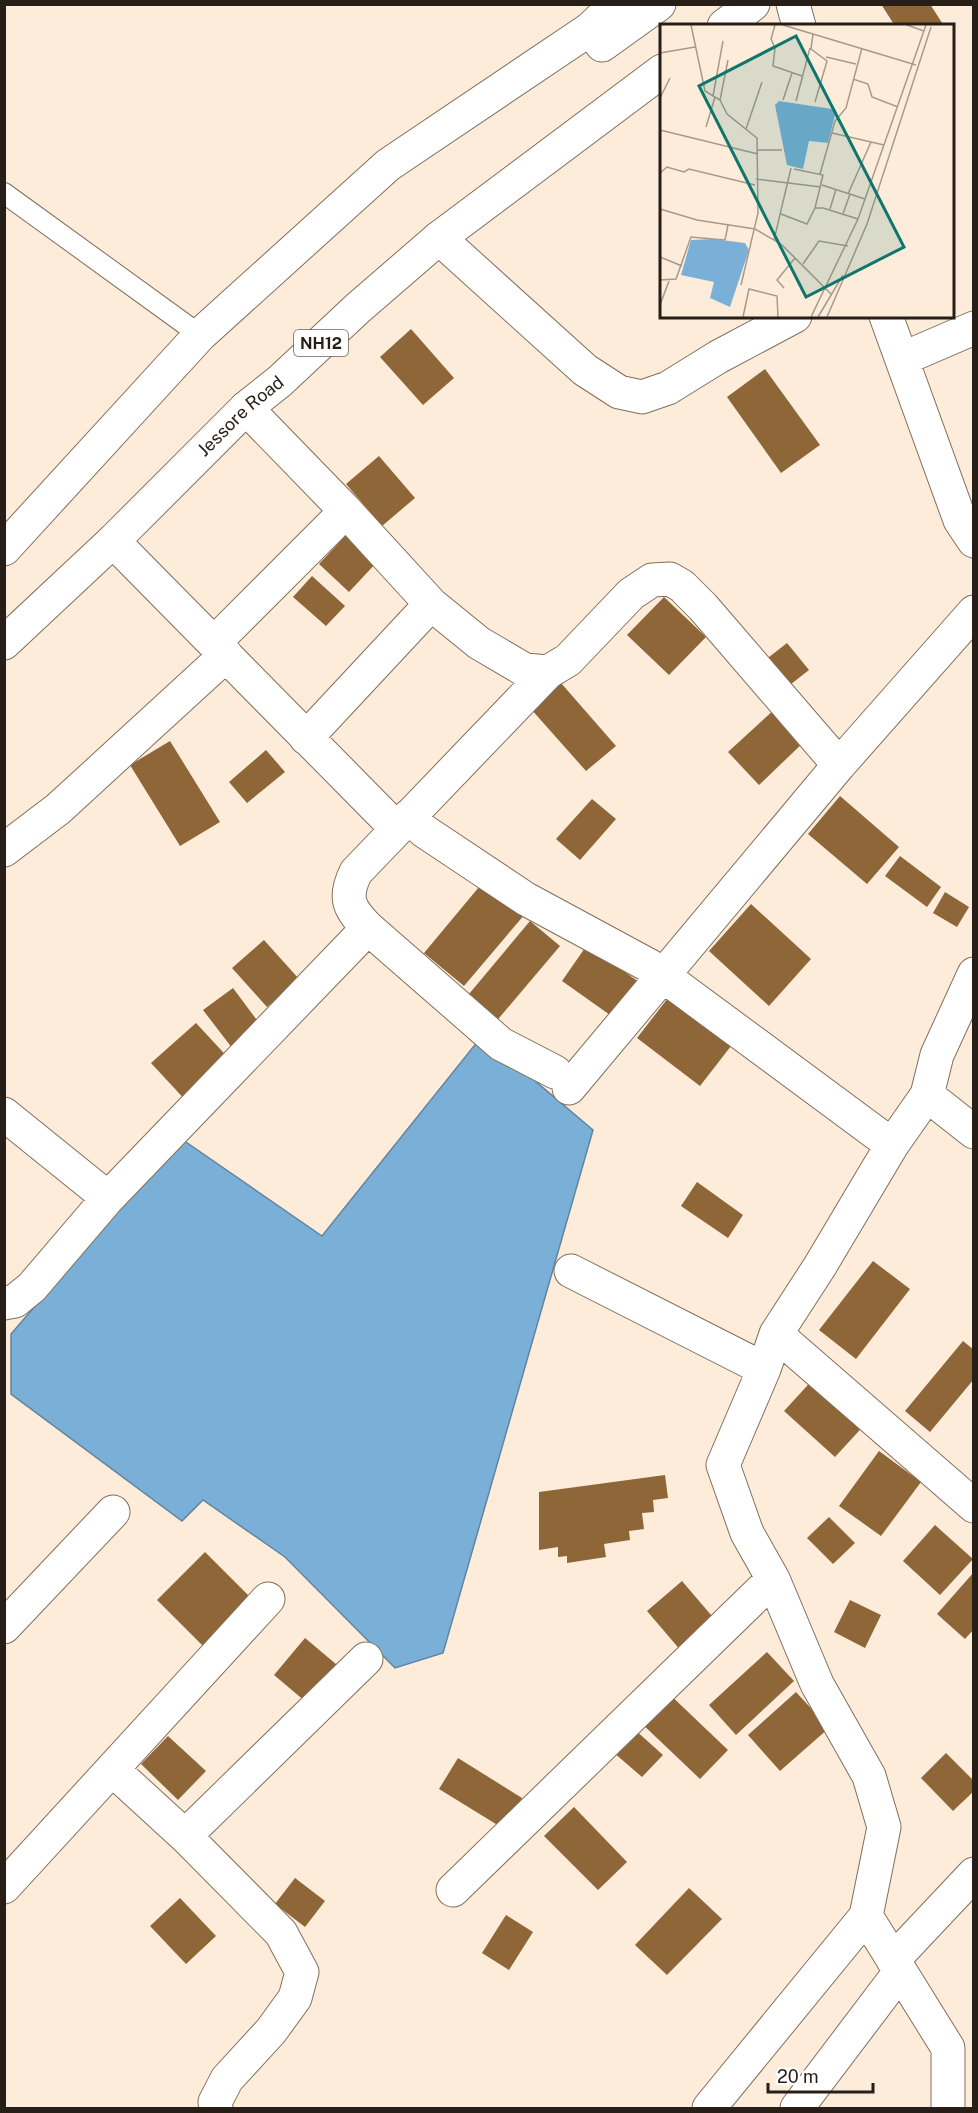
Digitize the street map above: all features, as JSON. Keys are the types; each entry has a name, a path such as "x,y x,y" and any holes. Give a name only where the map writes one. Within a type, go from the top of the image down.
{"main road":[{"path":"4,549 200,335 388,165 590,29 616,4"},
{"path":"590,29 602,45 659,4"},
{"path":"727,24 753,4"},
{"path":"793,4 798,24"},
{"name":"Jessore Road","path":"4,643 112,541 246,408 280,381 358,308 439,238 660,72"},
{"path":"439,238 585,370 619,392 642,397 668,388 718,357 791,318"},
{"path":"887,318 960,520 974,541"},
{"path":"902,359 974,328"},
{"path":"246,408 431,604 479,643 525,670 548,672"},
{"path":"4,850 58,809 220,648 346,512"},
{"path":"112,541 220,648 306,738 403,822 424,831 526,899 650,966 892,1145"},
{"path":"839,765 703,607 682,586 670,579 652,580 631,594 568,660 548,672 356,872 350,886 350,904 355,915 368,928 501,1044 562,1080 664,976 839,765 974,612"},
{"path":"306,738 431,604"},
{"path":"4,1303 15,1301 32,1287 108,1198 368,928"},
{"path":"709,2109 866,1916 884,1827 869,1776 817,1684 773,1580 747,1533 723,1465 764,1369 776,1334 820,1266 892,1145 927,1095 937,1055 974,974"},
{"path":"927,1095 974,1132"},
{"path":"4,1114 108,1198"},
{"path":"571,1271 764,1369"},
{"path":"776,1334 974,1506"},
{"path":"4,1627 113,1512"},
{"path":"453,1890 773,1580"},
{"path":"4,1887 268,1599"},
{"path":"185,1836 366,1659"},
{"path":"113,1770 185,1836 281,1933 302,1972 295,1998 271,2031 227,2079 215,2102 216,2109"},
{"path":"797,2109 896,1966 974,1874"},
{"path":"866,1916 948,2048 948,2109"}],"lane":[{"path":"4,193 200,335"}],"water":[{"path":"482,1036 593,1130 443,1653 395,1668 285,1557 203,1500 182,1521 11,1394 11,1334 180,1138 322,1236"}],"building":[{"path":"881,4 930,4 943,24 894,24"},
{"path":"411,329 454,378 423,405 380,357"},
{"path":"765,369 820,445 781,473 727,397"},
{"path":"379,456 415,498 382,526 346,484"},
{"path":"347,534 377,562 349,592 319,564"},
{"path":"312,576 345,606 326,626 293,597"},
{"path":"664,597 706,637 669,675 627,635"},
{"path":"787,643 809,670 786,688 764,661"},
{"path":"561,683 616,746 586,771 531,709"},
{"path":"777,707 806,740 759,785 728,752"},
{"path":"170,741 220,822 180,846 130,765"},
{"path":"266,750 285,772 247,803 229,782"},
{"path":"840,796 899,847 867,884 808,834"},
{"path":"592,799 616,819 580,860 556,839"},
{"path":"900,856 941,887 927,907 885,876"},
{"path":"484,881 525,914 464,986 424,953"},
{"path":"945,892 969,907 957,927 933,913"},
{"path":"751,904 811,959 769,1006 709,951"},
{"path":"530,921 560,946 494,1024 464,1000"},
{"path":"264,940 299,979 267,1007 232,968"},
{"path":"587,945 646,987 620,1022 562,981"},
{"path":"233,988 265,1031 236,1053 203,1010"},
{"path":"675,989 738,1037 700,1086 637,1038"},
{"path":"196,1023 234,1064 189,1104 151,1063"},
{"path":"697,1182 743,1215 728,1238 681,1206"},
{"path":"873,1261 910,1289 856,1359 819,1330"},
{"path":"963,1341 974,1350 974,1379 930,1432 905,1411"},
{"path":"817,1375 868,1421 835,1457 784,1411"},
{"path":"879,1451 921,1482 881,1536 839,1506"},
{"path":"665,1475 668,1498 653,1500 654,1512 642,1513 644,1529 629,1531 630,1540 604,1544 606,1557 567,1563 567,1556 558,1557 558,1547 539,1550 539,1492"},
{"path":"829,1517 855,1543 833,1564 807,1538"},
{"path":"935,1525 973,1559 940,1595 903,1561"},
{"path":"205,1552 255,1602 207,1650 157,1600"},
{"path":"974,1572 974,1629 965,1639 937,1614"},
{"path":"682,1581 717,1622 682,1652 647,1611"},
{"path":"850,1600 881,1615 865,1648 834,1632"},
{"path":"305,1638 343,1670 312,1707 274,1675"},
{"path":"767,1652 794,1681 736,1735 709,1705"},
{"path":"665,1690 728,1750 700,1779 637,1719"},
{"path":"796,1692 829,1728 780,1771 748,1735"},
{"path":"634,1729 663,1755 642,1777 613,1752"},
{"path":"168,1736 206,1771 178,1800 141,1764"},
{"path":"946,1753 974,1781 974,1791 953,1811 921,1778"},
{"path":"458,1758 522,1798 504,1829 439,1789"},
{"path":"574,1807 627,1862 598,1890 544,1836"},
{"path":"295,1878 325,1901 305,1927 275,1904"},
{"path":"689,1888 722,1919 667,1975 635,1945"},
{"path":"180,1898 216,1936 186,1964 150,1926"},
{"path":"506,1915 533,1932 509,1970 482,1953"}]}
